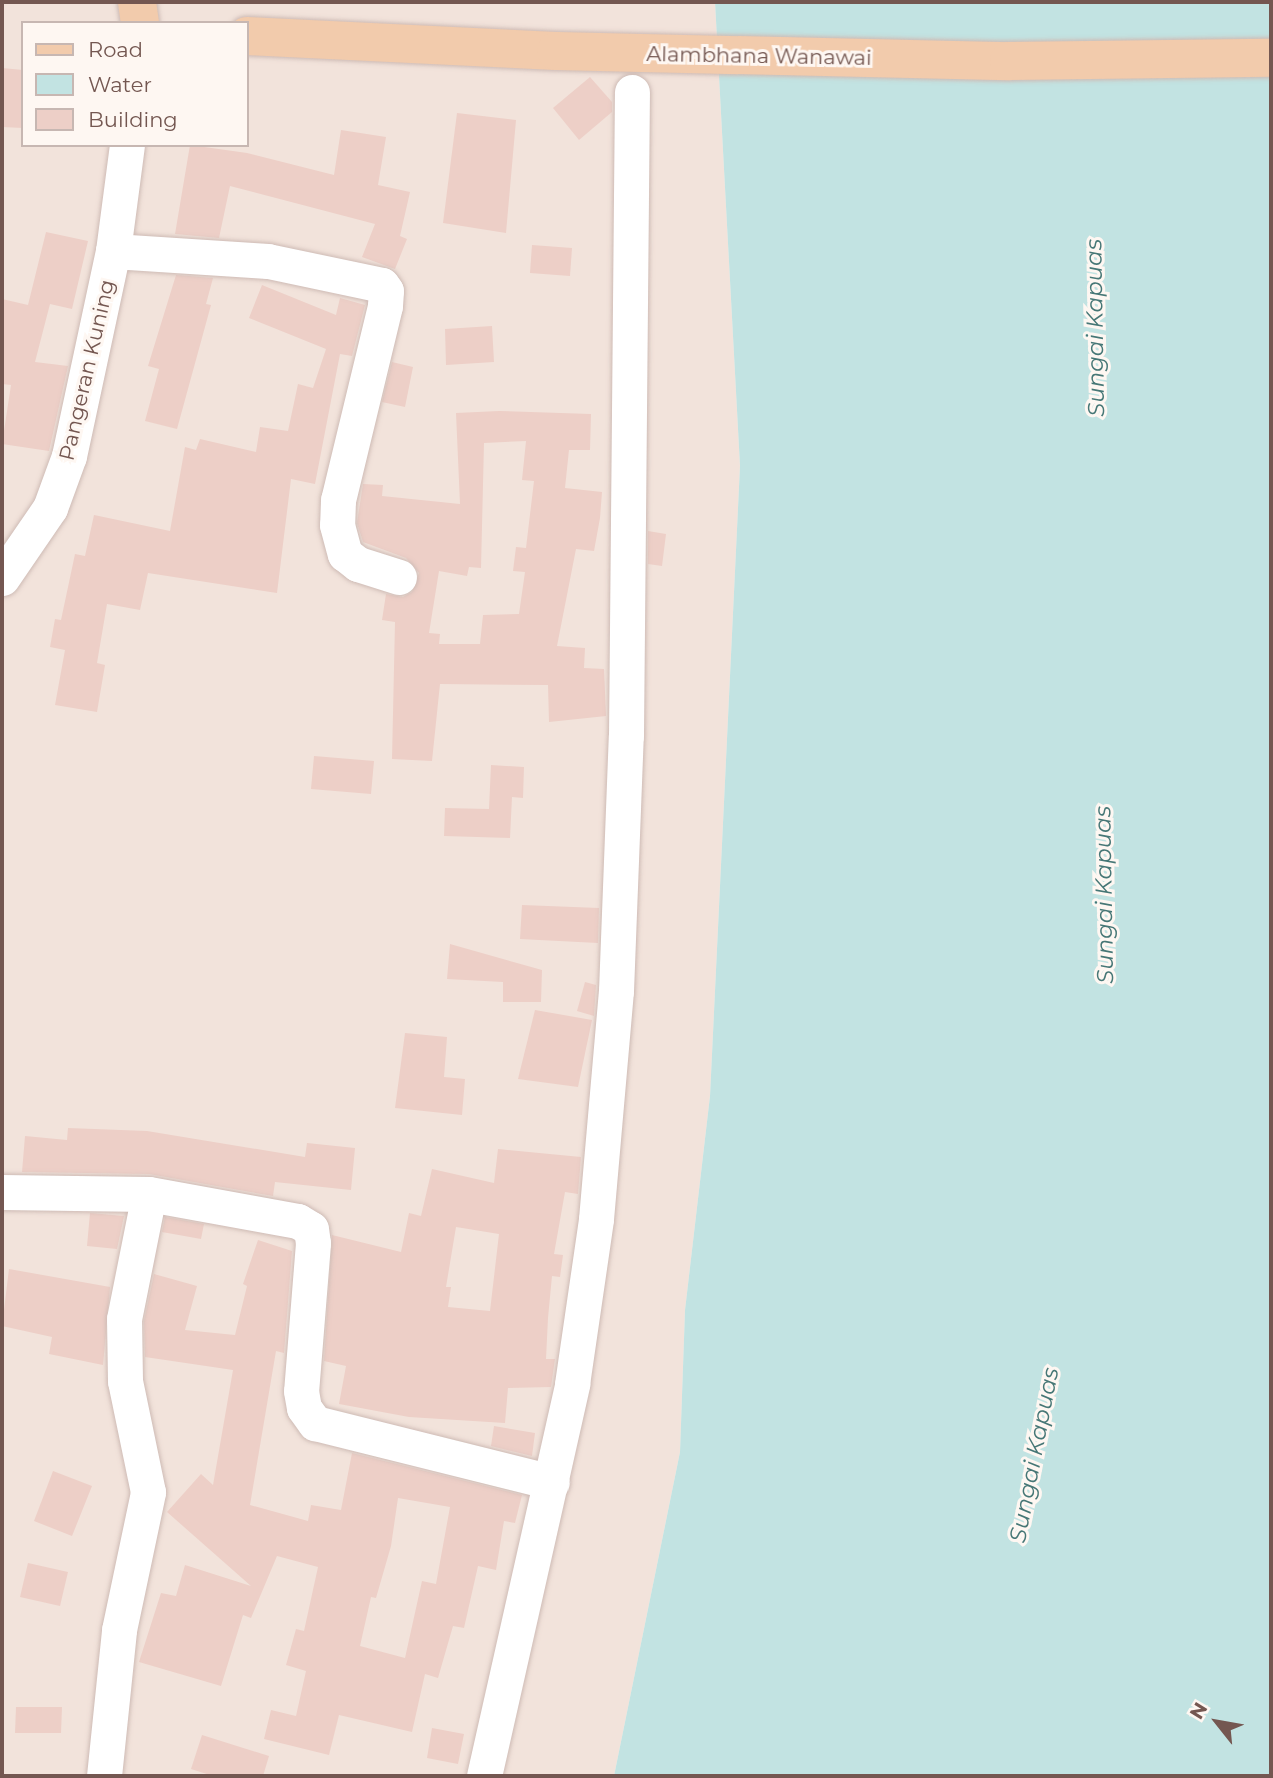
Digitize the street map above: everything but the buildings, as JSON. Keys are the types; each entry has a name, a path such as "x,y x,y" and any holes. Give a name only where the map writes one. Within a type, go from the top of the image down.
{"main road":[{"path":"137,2 140,21"},
{"name":"Alambhana Wanawai","path":"248,36 556,51 1009,61 1271,58"}],"street":[{"path":"484,1776 572,1384 596,1219 617,991 626,736 632,92"},
{"name":"Pangeran Kuning","path":"2,578 50,508 69,456 113,251 127,147"},
{"path":"113,251 268,261 382,285 386,291 385,306 338,500 337,524 345,554 358,564 399,577"},
{"path":"2,1192 149,1194 282,1217 311,1229 301,1391 304,1408 315,1423 552,1482"},
{"path":"104,1776 112,1677 148,1492 125,1381 124,1319 149,1194"}],"shaded area":[{"path":"2,2 715,2 740,466 710,1096 685,1310 680,1452 614,1776 2,1776"}],"water":[{"name":"Sungai Kapuas","path":"715,2 1271,2 1271,1776 614,1776 680,1452 685,1310 710,1096 740,466"}]}
